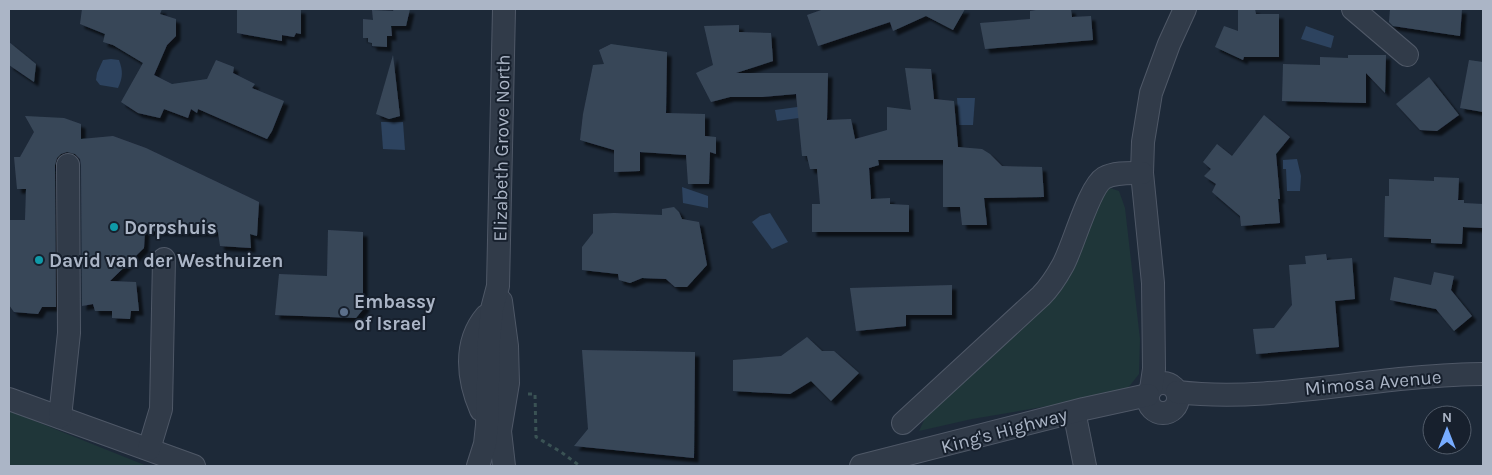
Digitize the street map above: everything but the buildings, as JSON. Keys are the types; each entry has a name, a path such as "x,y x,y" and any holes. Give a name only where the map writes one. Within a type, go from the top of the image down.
{"street":[{"name":"Elizabeth Grove North","path":"504,9 498,286 507,346 507,393 500,431 504,466"},
{"path":"1162,397 1142,172 1143,142 1151,93 1169,44 1185,9"},
{"path":"1353,9 1407,55"},
{"path":"60,417 69,333 68,165"},
{"path":"903,423 1051,285 1064,264 1090,201 1101,180 1116,174 1142,172"},
{"path":"148,449 161,409 164,259"},
{"name":"Elizabeth Grove North","path":"478,466 485,444 489,338 492,309 498,286"},
{"name":"Mimosa Avenue","path":"1162,397 1249,398 1264,394 1446,375 1483,374"},
{"name":"King's Highway","path":"912,466 1076,421 1114,415 1162,397"},
{"name":"King's Highway","path":"861,466 1075,411 1162,397"},
{"path":"9,399 194,466"},
{"path":"1076,421 1085,466"}],"path":[{"path":"507,393 535,394 536,437 580,466"}],"green space":[{"path":"1107,187 1119,191 1125,208 1140,339 1139,374 1124,393 972,419 919,431 926,416 1041,303"},
{"path":"9,411 25,417 147,466 9,466"}],"water":[{"path":"1306,26 1334,36 1331,48 1301,39"},
{"path":"103,60 119,60 121,67 122,77 118,88 100,85 96,80"},
{"path":"957,98 975,98 973,125 959,125"},
{"path":"812,105 813,116 777,121 775,110"},
{"path":"381,122 403,122 405,150 383,149"},
{"path":"1297,159 1301,176 1300,191 1287,191 1286,169 1283,169 1283,160"},
{"path":"682,187 708,196 708,208 683,203"},
{"path":"770,213 788,242 772,249 752,222 760,216"}],"place":[{"name":"Dorpshuis","path":"114,227"},
{"name":"David van der Westhuizen","path":"39,260"},
{"name":"Embassy of Israel","path":"344,312"}]}
